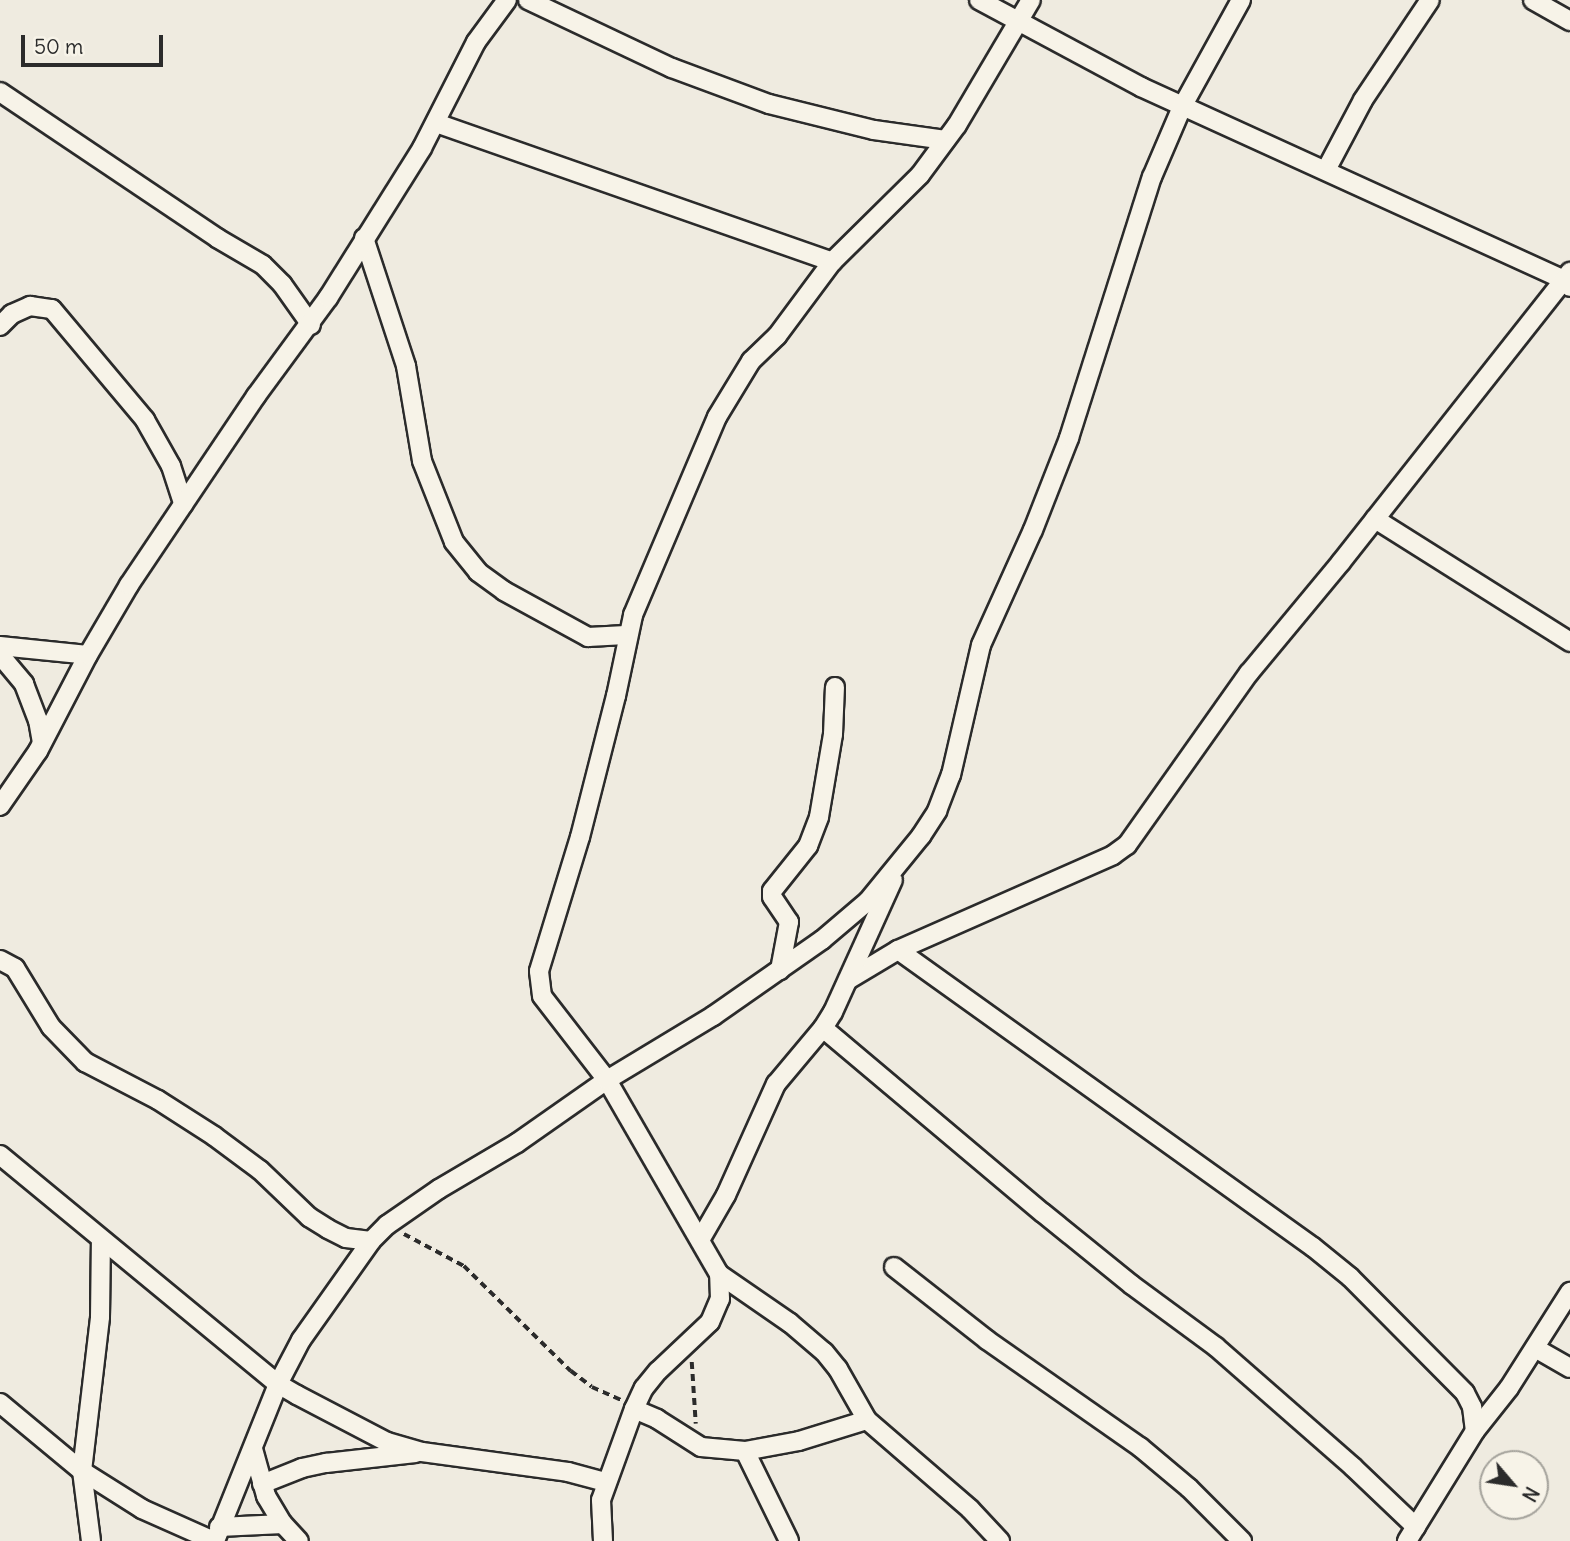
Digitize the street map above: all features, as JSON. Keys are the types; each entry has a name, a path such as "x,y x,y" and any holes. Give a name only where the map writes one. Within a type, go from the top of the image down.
{"street":[{"path":"0,806 42,742 129,585 256,396 311,325 436,123 476,42 507,0"},
{"path":"528,0 672,68 769,104 874,130 945,140"},
{"path":"848,980 898,950 1112,855 1127,845 1249,673 1568,280 1182,107 979,0"},
{"path":"603,1541 601,1500 644,1388 691,1342 716,1311 720,1299 719,1274 607,1080 552,1013 542,996 538,971 580,837 616,696 626,635 697,458 732,389 751,361 776,336 832,262 905,191 945,140 1031,0"},
{"path":"216,1536 278,1384 301,1340 371,1241 387,1225 439,1189 517,1143 607,1080 713,1016 849,920 904,858 937,811 957,754 981,645 1051,486 1136,222 1182,107 1241,0"},
{"path":"1326,170 1363,100 1430,0"},
{"path":"1534,0 1570,21"},
{"path":"0,92 217,239 263,265 282,284 311,325"},
{"path":"436,123 832,262"},
{"path":"364,238 406,366 422,461 454,542 478,572 504,591 588,637 626,635"},
{"path":"0,326 12,314 30,306 52,309 145,420 171,466 183,504"},
{"path":"1376,519 1570,642"},
{"path":"0,646 88,655"},
{"path":"0,655 24,684 38,720 42,742"},
{"path":"780,970 789,922 772,897 772,891 808,846 819,817 833,734 835,687"},
{"path":"700,1240 726,1195 776,1084 823,1028 904,858"},
{"path":"898,950 1313,1247 1350,1278 1465,1393 1474,1415 1475,1431"},
{"path":"0,960 15,968 51,1027 85,1062 158,1100 214,1136 260,1170 309,1217 328,1229 346,1238 371,1241"},
{"path":"823,1028 1063,1229 1216,1347 1343,1457 1412,1534 1475,1431 1535,1348 1570,1293"},
{"path":"0,1155 278,1384 387,1442 422,1452 568,1472 606,1482"},
{"path":"91,1541 82,1471 100,1317 102,1239"},
{"path":"894,1267 986,1340 1140,1447 1189,1488 1242,1541"},
{"path":"719,1274 759,1300 824,1352 838,1369 867,1420 970,1509 1000,1541"},
{"path":"1535,1348 1570,1368"},
{"path":"0,1404 82,1471 142,1509 216,1536 283,1524"},
{"path":"634,1409 657,1419 701,1447 745,1451 799,1441 867,1420"},
{"path":"253,1449 261,1484 283,1524 299,1541"},
{"path":"745,1451 789,1541"},
{"path":"261,1484 302,1468 326,1463 422,1452"}],"path":[{"path":"387,1225 464,1266 571,1371 592,1387 616,1396 634,1409"},
{"path":"691,1342 694,1406 701,1447"}]}
